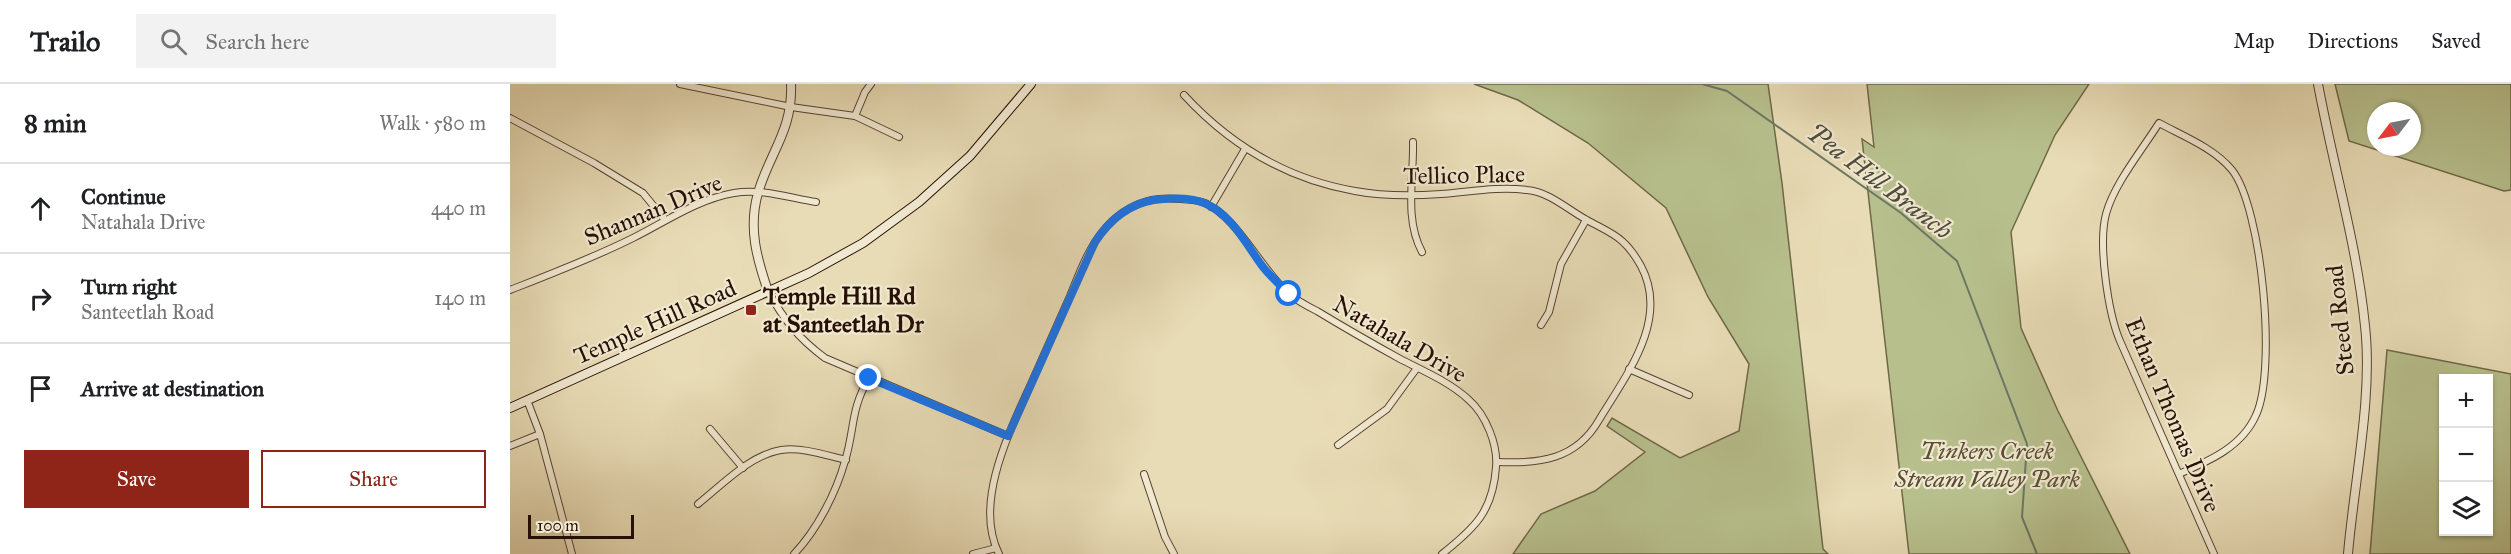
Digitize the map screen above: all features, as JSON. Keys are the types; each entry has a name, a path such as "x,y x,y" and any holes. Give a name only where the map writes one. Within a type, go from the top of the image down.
{"main road":[{"name":"Temple Hill Road","path":"510,408 768,291 836,259 863,243 918,202 970,156 1031,84"}],"street":[{"path":"680,84 791,107 855,116 900,137"},
{"path":"791,84 791,107 786,129 759,192 754,222 758,262 768,291 785,321 811,348 825,358 1008,436"},
{"path":"855,116 871,84"},
{"name":"Steed Road","path":"2318,84 2351,244 2365,327 2366,390 2348,554"},
{"name":"Tellico Place","path":"1184,95 1202,114 1245,149 1280,168 1326,184 1357,192 1412,195 1526,189 1551,198 1624,242 1639,262 1648,281 1651,308 1648,329 1629,369 1597,424 1577,445 1556,457 1541,461 1497,462"},
{"path":"510,118 594,163 643,193 665,220"},
{"name":"Ethan Thomas Drive","path":"2179,474 2218,456 2233,445 2256,415 2263,393 2265,323 2260,263 2249,207 2243,189 2232,170 2217,156 2159,123 2115,192 2106,214 2103,231 2108,304 2112,323 2214,554"},
{"path":"1413,142 1414,229 1422,252"},
{"path":"1211,207 1245,149"},
{"name":"Shannan Drive","path":"510,289 606,250 665,220 722,196 759,192 816,202"},
{"name":"Natahala Drive","path":"998,551 991,508 992,488 1008,436 1080,273 1104,230 1125,211 1148,201 1179,199 1204,203 1228,220 1263,267 1289,294 1336,324 1459,393 1475,407 1491,436 1497,462 1494,488 1486,510 1467,534 1442,554"},
{"path":"1541,325 1549,312 1561,264 1586,220"},
{"path":"1338,445 1388,409 1417,368"},
{"path":"1629,369 1689,395"},
{"path":"794,554 815,526 846,460 855,406 869,378"},
{"path":"527,400 540,434 573,554"},
{"path":"710,429 743,468"},
{"path":"510,446 540,434"},
{"path":"698,504 743,468 766,454 783,450 802,450 846,460"},
{"path":"1143,474 1165,537 1174,554"},
{"path":"974,554 998,551"}],"green space":[{"path":"1474,84 1768,84 1782,183 1823,549 1828,554 1513,554 1541,514 1595,491 1645,452 1607,426 1612,418 1680,458 1739,431 1749,364 1708,297 1666,208 1588,143 1518,100"},
{"name":"Tinkers Creek Stream Valley Park","path":"1867,84 2089,84 2055,135 2011,232 2021,328 2058,411 2130,554 1909,554 1862,139 1874,147"},
{"path":"2335,84 2511,84 2511,190 2504,191 2396,156 2421,156 2421,102 2367,102 2367,147 2349,141"},
{"path":"2387,350 2511,374 2511,554 2370,554"}],"waterway":[{"name":"Pea Hill Branch","path":"1702,84 1727,91 1901,213 1957,261 2027,444 2022,517 2037,554"}],"place":[{"name":"Temple Hill Rd at Santeetlah Dr","path":"751,310"}],"route":[{"path":"869,378 1008,436 1095,242 1114,219 1125,211 1148,201 1172,198 1204,203 1211,207 1228,220 1263,267 1289,294"}]}
